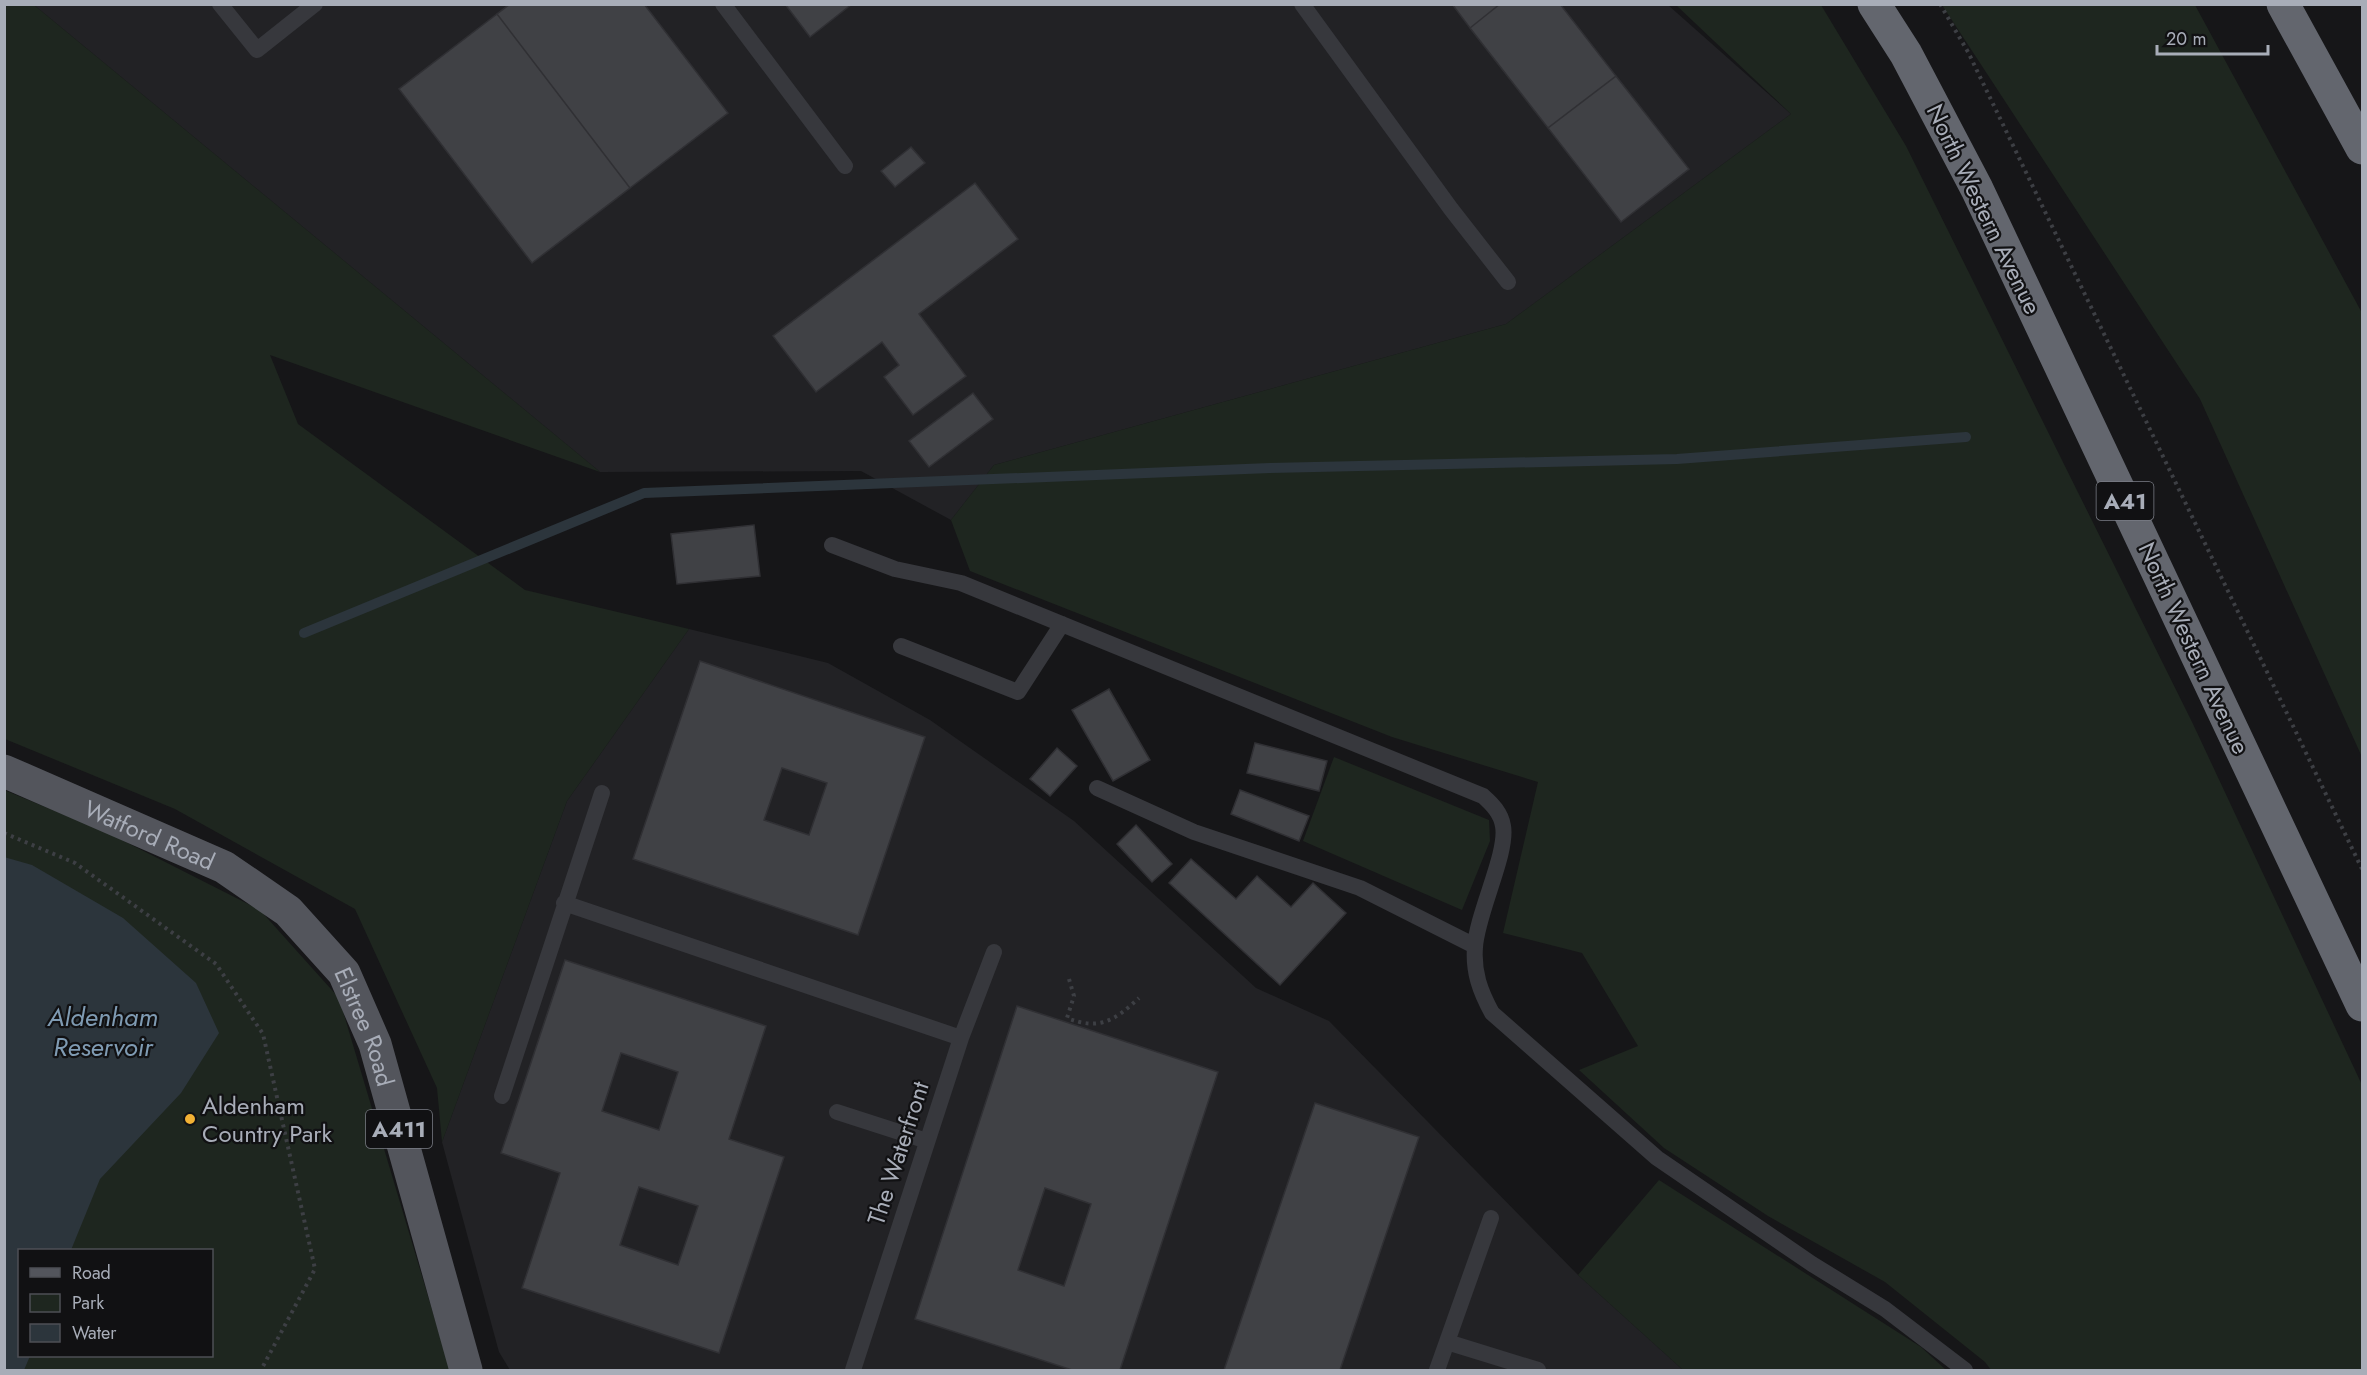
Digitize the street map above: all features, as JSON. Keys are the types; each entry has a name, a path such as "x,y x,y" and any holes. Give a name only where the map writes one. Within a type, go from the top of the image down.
{"highway":[{"name":"North Western Avenue","path":"1874,4 1906,54 1977,189 2362,1005"},
{"path":"2283,4 2362,148"}],"main road":[{"name":"Watford Road","path":"4,771 224,867 288,910"},
{"name":"Elstree Road","path":"288,910 344,973 375,1044 466,1371"}],"lane":[{"path":"220,4 257,50 315,4"},
{"path":"723,4 845,166"},
{"path":"1302,4 1451,209 1508,282"},
{"path":"832,545 895,569 961,583 1483,796 1496,807 1503,825 1503,842 1480,914 1475,946 1475,972 1479,989 1492,1013 1657,1158 1812,1264 1886,1309 1965,1371"},
{"path":"901,646 1018,692 1062,624"},
{"path":"1097,788 1194,832 1360,888 1475,946"},
{"path":"502,1096 602,793"},
{"path":"564,903 961,1038"},
{"name":"The Waterfront","path":"853,1371 961,1038 994,952"},
{"path":"837,1112 927,1141"},
{"path":"1437,1371 1491,1218"},
{"path":"1447,1342 1538,1371"}],"path":[{"path":"1940,4 1968,52 2362,869"},
{"path":"4,832 75,863 216,964 263,1034 315,1269 261,1371"},
{"path":"1069,979 1074,996 1067,1018 1082,1024 1095,1024 1118,1016 1139,998"}],"shaded area":[{"path":"34,5 1668,5 1791,114 1506,324 994,465 951,520 861,471 600,472"},
{"path":"689,629 828,663 930,720 1074,821 1256,988 1329,1021 1578,1275 1683,1370 510,1370 499,1352 442,1142 567,801"}],"green space":[{"path":"4,5 34,5 600,472 270,355 298,424 525,590 689,629 567,801 442,1142 437,1088 355,909 175,809 5,739"},
{"path":"1676,5 1821,5 1906,146 2193,724 2362,1085 2362,1370 1991,1370 1985,1362 1885,1282 1768,1216 1664,1148 1579,1070 1638,1046 1582,953 1503,933 1538,782 1392,737 970,571 951,520 994,465 1506,324 1791,114"},
{"path":"1942,5 2195,5 2362,313 2362,757 2200,399"},
{"path":"1334,757 1489,820 1490,841 1462,910 1303,841"},
{"name":"Aldenham Country Park","path":"4,790 106,832 260,910 339,998 450,1370 5,1370"},
{"path":"1659,1180 1921,1347 1946,1370 1683,1370 1578,1275"}],"water":[{"name":"Aldenham Reservoir","path":"4,857 32,865 123,918 196,983 219,1033 181,1093 100,1179 71,1249 18,1249 18,1357 30,1357 24,1370 4,1370"}],"building":[{"path":"510,4 644,4 728,113 630,188 497,14"},
{"path":"785,4 852,4 810,37"},
{"path":"1452,4 1500,4 1470,28"},
{"path":"1500,4 1560,4 1616,76 1548,128 1470,28"},
{"path":"497,14 630,188 532,263 399,89"},
{"path":"1616,76 1689,169 1621,222 1548,128"},
{"path":"911,147 925,163 895,187 881,171"},
{"path":"975,183 1018,239 919,314 966,376 913,415 884,377 899,365 882,342 816,392 773,336"},
{"path":"973,393 993,419 929,467 909,441"},
{"path":"754,525 760,576 677,584 671,534"},
{"path":"700,661 925,737 858,935 633,859","holes":["782,768 827,783 809,835 764,820"]},
{"path":"1109,689 1150,760 1113,781 1072,710"},
{"path":"1255,743 1327,761 1319,791 1247,773"},
{"path":"1057,748 1077,766 1050,796 1030,779"},
{"path":"1240,790 1309,816 1299,841 1231,814"},
{"path":"1136,825 1172,864 1152,882 1117,844"},
{"path":"1191,859 1236,899 1257,876 1291,907 1313,883 1346,913 1280,985 1169,883"},
{"path":"565,960 766,1026 729,1139 784,1157 719,1353 522,1288 560,1173 501,1153","holes":["621,1053 678,1072 659,1130 602,1111","639,1187 698,1206 678,1265 620,1245"]},
{"path":"1017,1006 1218,1072 1120,1370 1072,1370 915,1319","holes":["1045,1188 1091,1204 1064,1286 1018,1270"]},
{"path":"1315,1103 1419,1137 1340,1370 1224,1370"}],"waterway":[{"path":"304,633 644,493 1270,468 1677,459 1966,437"}],"place":[{"name":"Aldenham Country Park","path":"190,1119"}]}
